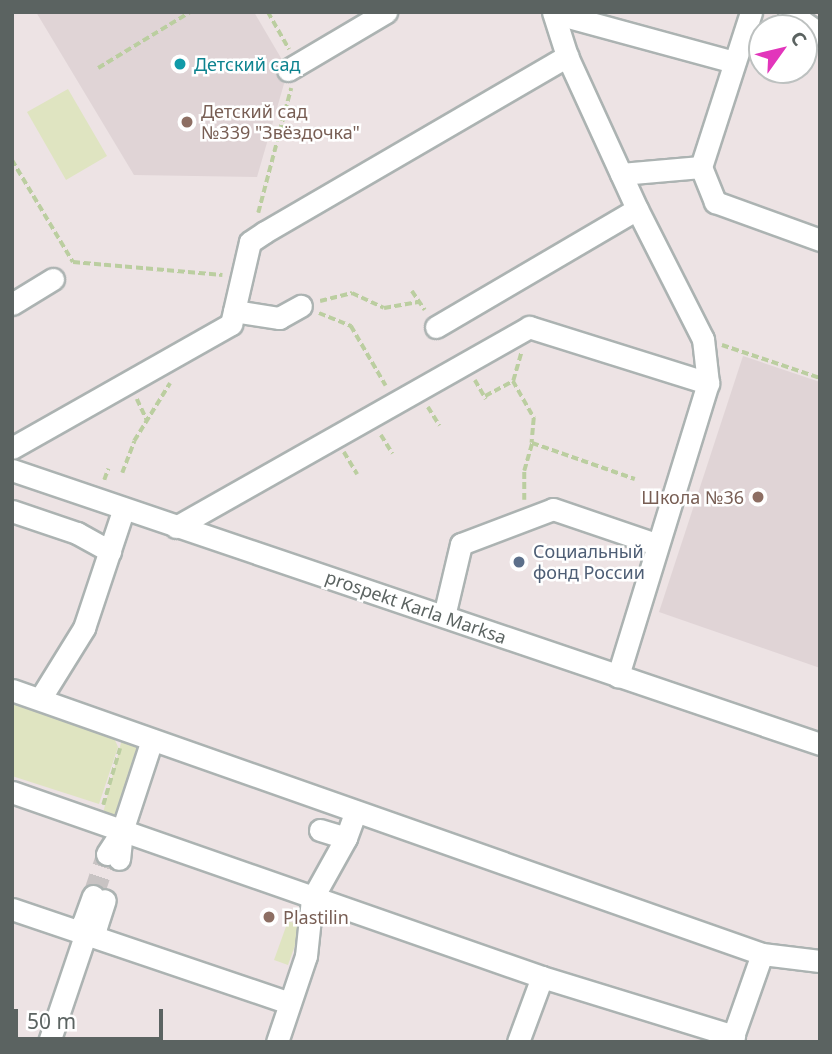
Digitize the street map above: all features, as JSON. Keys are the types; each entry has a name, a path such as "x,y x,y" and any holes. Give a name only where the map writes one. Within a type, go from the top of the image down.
{"street":[{"path":"293,67 386,12"},
{"path":"751,12 702,167 715,202 820,240"},
{"path":"789,12 820,34"},
{"path":"554,13 734,62"},
{"path":"554,13 567,56 637,209 704,339 708,383 656,544 618,677"},
{"path":"12,448 231,324 250,242 567,56"},
{"path":"621,174 702,167"},
{"path":"436,327 637,209"},
{"path":"12,304 53,279"},
{"path":"234,311 279,318 301,306"},
{"path":"176,527 530,327 708,383"},
{"name":"prospekt Karla Marksa","path":"12,470 820,744"},
{"path":"40,699 84,628 124,508"},
{"path":"444,616 461,544 552,509 656,544"},
{"path":"12,511 77,533 110,551"},
{"path":"12,690 355,813 762,954 820,961"},
{"path":"113,857 152,740"},
{"path":"12,792 312,899 733,1039 762,954"},
{"path":"277,1042 306,956 312,899 346,838 355,813"},
{"path":"320,830 346,838"},
{"path":"49,1042 86,933 83,923 99,898"},
{"path":"12,909 290,1003"},
{"path":"518,1042 542,977"}],"path":[{"path":"98,68 190,12"},
{"path":"250,242 293,67 268,12"},
{"path":"12,160 73,262 242,276"},
{"path":"301,306 352,293 384,308 419,302"},
{"path":"301,306 351,326 395,403"},
{"path":"484,396 513,381 530,327"},
{"path":"704,339 820,378"},
{"path":"122,473 134,441 173,379"},
{"path":"513,381 534,418 532,443 524,471 525,520"},
{"path":"435,419 440,426"},
{"path":"532,443 635,479"},
{"path":"388,446 393,454"},
{"path":"352,466 357,474"},
{"path":"98,822 121,748 117,735"}],"shaded area":[{"name":"Детский сад №339 \"Звёздочка\"","path":"36,12 254,12 288,70 257,177 134,175"},
{"name":"Школа №36","path":"743,356 820,382 820,668 659,612"}],"green space":[{"path":"68,89 107,156 66,180 27,112"},
{"path":"12,702 114,738 118,747 99,804 12,776"},
{"path":"122,739 134,741 137,747 113,821 102,817"},
{"path":"288,921 302,926 288,965 274,960"}],"tunnel":[{"path":"93,896 107,854"}],"place":[{"name":"Детский сад","path":"180,64"},
{"name":"Детский сад №339 \"Звёздочка\"","path":"187,122"},
{"name":"Школа №36","path":"758,497"},
{"name":"Социальный фонд России","path":"519,562"},
{"name":"Plastilin","path":"269,917"}]}
